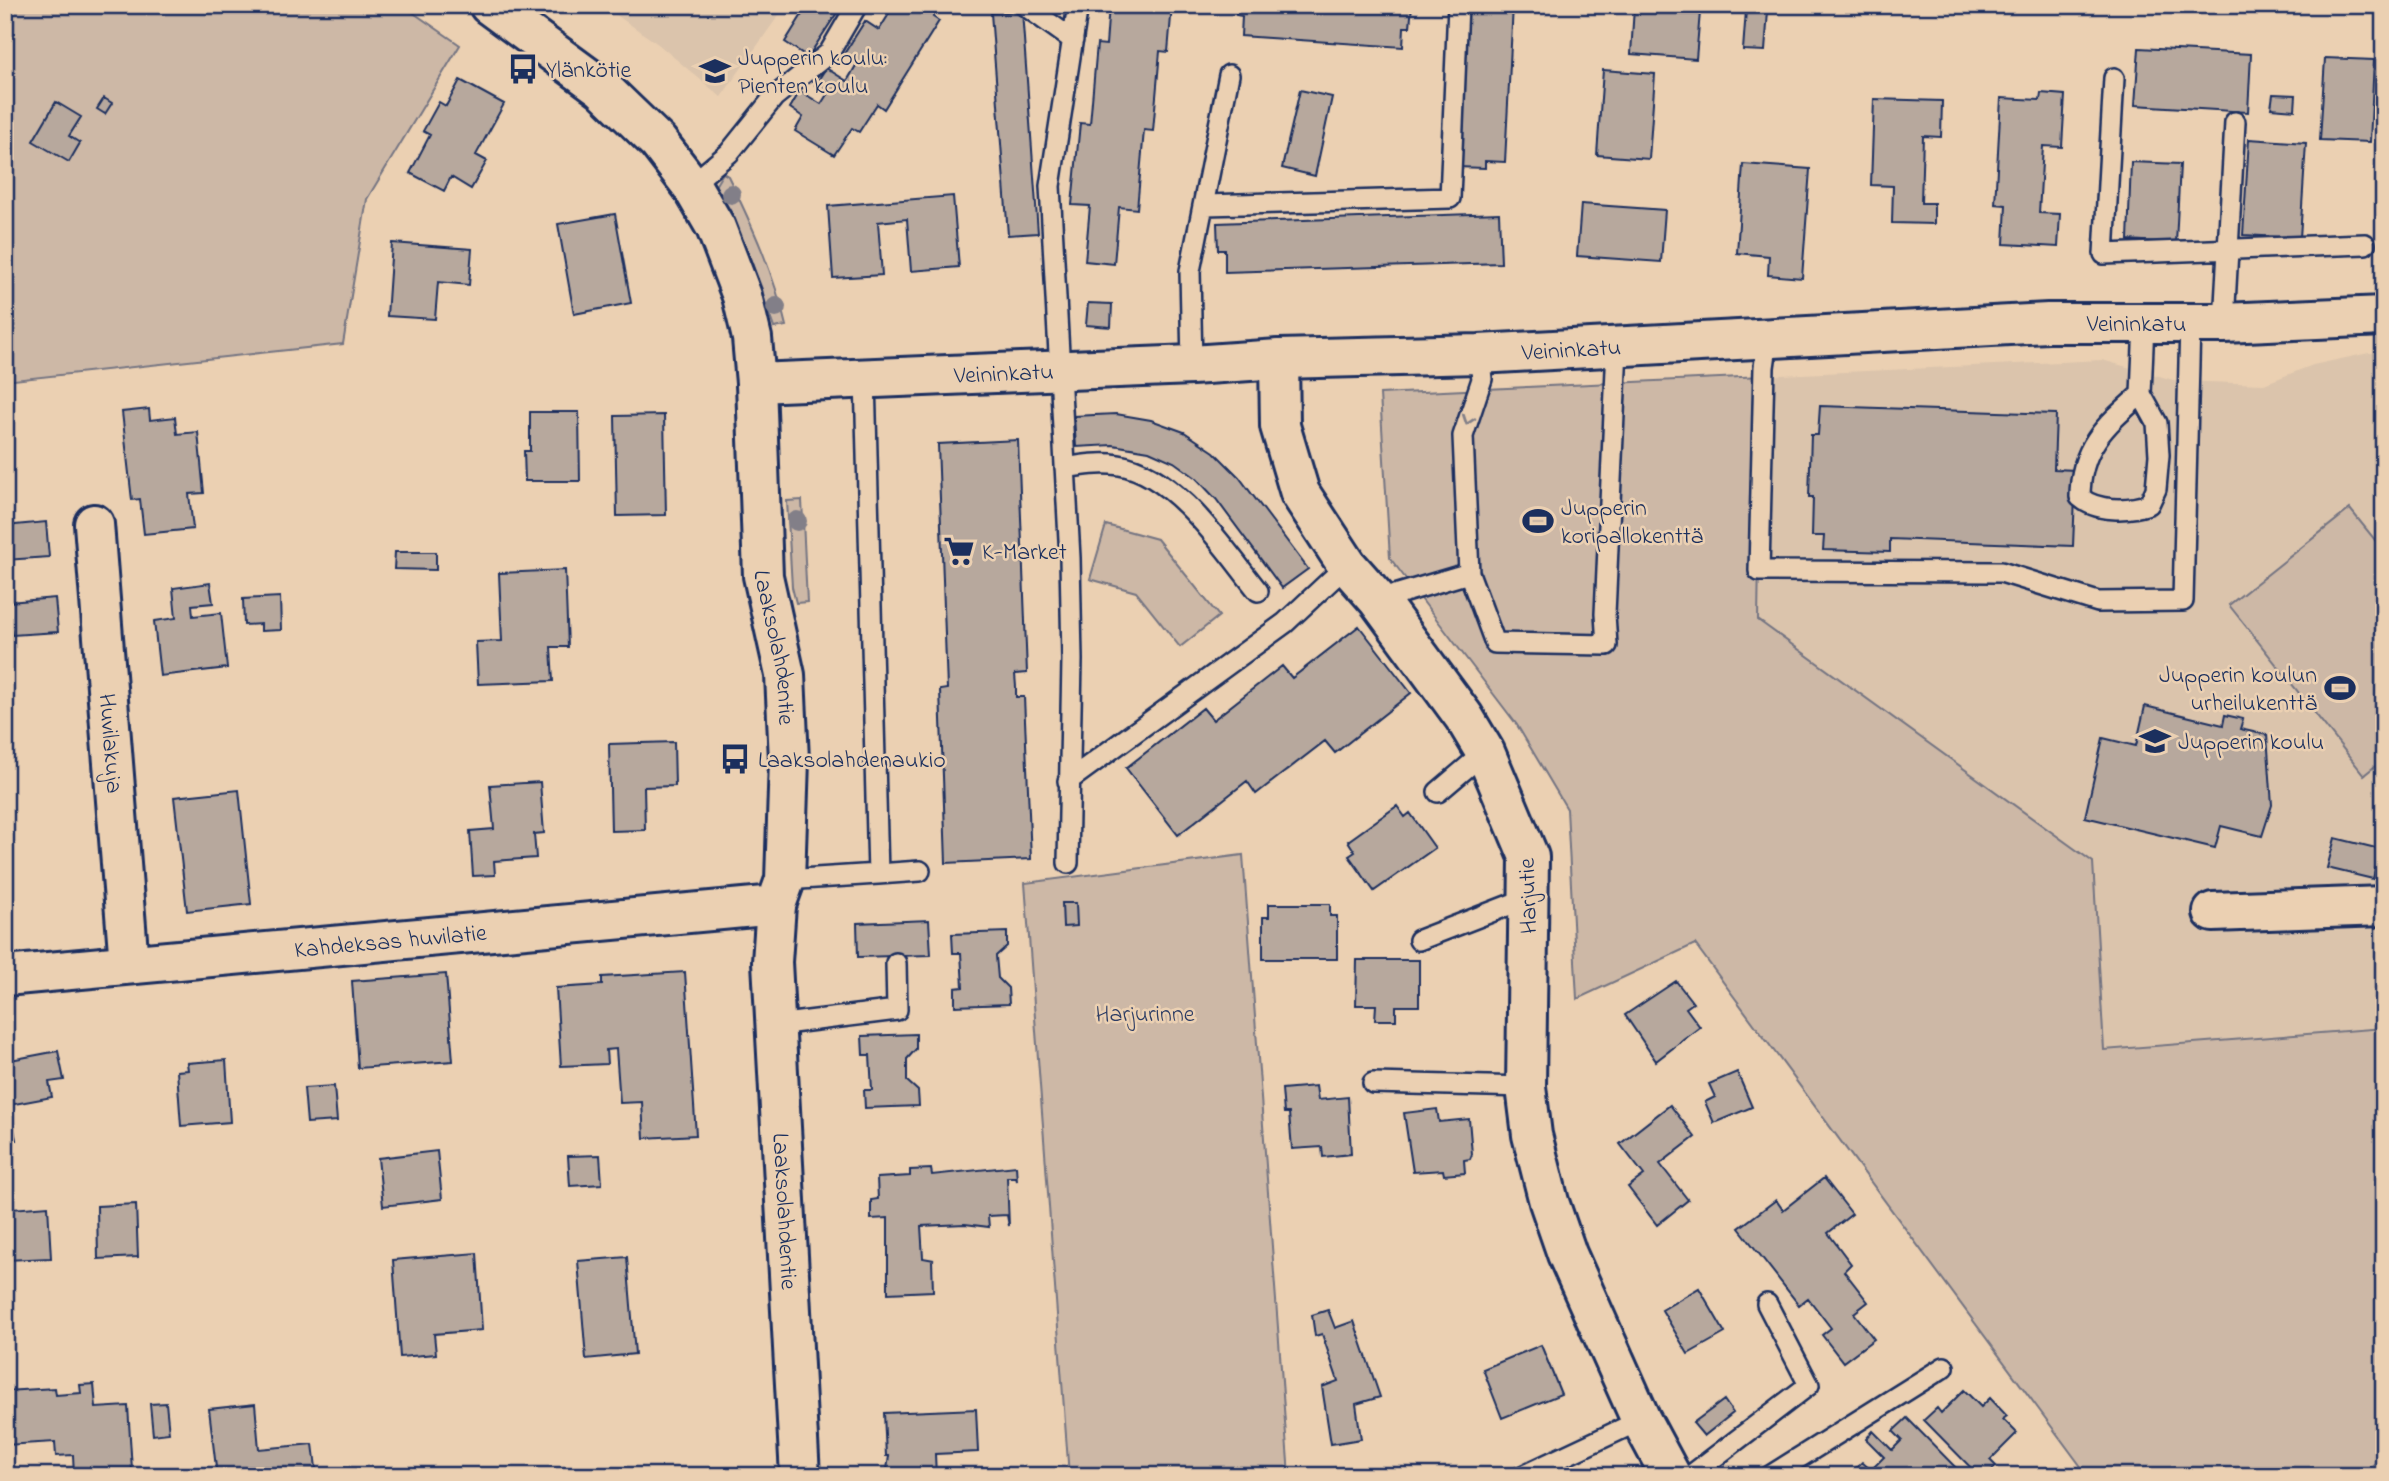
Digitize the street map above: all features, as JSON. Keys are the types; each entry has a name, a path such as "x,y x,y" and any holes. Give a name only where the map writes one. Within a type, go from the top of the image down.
{"street":[{"name":"Laaksolahdentie","path":"489,5 602,88 657,142 691,185 716,228 742,296 752,338 763,576 785,675 789,809 772,962 800,1476"},
{"name":"Veininkatu","path":"756,383 1279,359 1479,354 2048,323 2207,323 2384,316"},
{"name":"Harjutie","path":"1279,359 1280,426 1300,493 1347,565 1378,600 1464,717 1485,752 1529,857 1526,1087 1532,1135 1549,1202 1567,1254 1641,1420 1671,1476"},
{"name":"Huvilakuja","path":"94,524 129,964"},
{"name":"Kahdeksas huvilatie","path":"5,976 780,893"},
{"path":"2213,912 2384,906"}],"lane":[{"path":"691,185 729,153 774,97 829,53 857,5"},
{"path":"1024,5 1073,40"},
{"path":"1068,863 1072,660 1062,370 1050,187 1078,5"},
{"path":"1206,205 1450,198 1458,5"},
{"path":"1192,365 1190,271 1206,205 1230,75"},
{"path":"2114,78 2104,254 2365,244"},
{"path":"1768,339 1764,367 1759,571 2001,572 2098,601 2183,601 2207,323 2228,250 2235,122"},
{"path":"2141,394 2117,416 2088,450 2080,472 2080,498 2089,506 2136,509 2149,503 2156,489 2159,455 2157,423 2141,394 2144,323"},
{"path":"1479,354 1482,379 1463,436 1469,573 1495,643 1607,645 1605,614 1617,347"},
{"path":"865,378 878,874"},
{"path":"1065,468 1092,464 1122,465 1158,482 1184,503 1258,591"},
{"path":"1068,781 1278,628 1347,565"},
{"path":"1378,600 1469,573"},
{"path":"1438,792 1485,752"},
{"path":"780,893 878,874 920,871"},
{"path":"1419,940 1530,897"},
{"path":"776,1025 897,1010 896,963"},
{"path":"1373,1083 1526,1087"},
{"path":"1690,1476 1809,1385 1767,1304"},
{"path":"1770,1476 1944,1367"},
{"path":"1522,1476 1641,1420"}],"shaded area":[{"name":"Jupperin koulu: Pienten koulu","path":"602,5 786,5 721,97 658,44"},
{"name":"Jupperin koulu","path":"2369,353 2384,353 2384,1028 2104,1050 2093,862 1758,620 1762,376 2102,360 2177,381 2264,384 2313,365"}],"green space":[{"path":"11,5 402,5 460,45 367,199 343,344 5,381 5,13"},
{"path":"723,173 728,176 762,250 786,326 774,328 751,261 715,186"},
{"path":"1762,376 1758,620 2093,862 2104,1050 2384,1028 2384,1456 2359,1476 2088,1476 1695,944 1577,999 1567,809 1517,725 1390,558 1380,394"},
{"path":"802,500 807,602 796,603 792,587 787,501"},
{"name":"Jupperin koulun urheilukenttä","path":"2350,509 2384,551 2384,759 2364,775 2229,605"},
{"path":"1106,525 1157,539 1219,616 1180,647 1136,592 1090,579"},
{"name":"Harjurinne","path":"1243,855 1289,1476 1069,1476 1025,883"}],"building":[{"path":"808,5 842,5 808,57 785,42"},
{"path":"875,5 940,5 933,17 939,21 884,109 877,104 859,132 852,128 834,155 795,131 803,117 790,108 800,91 821,104 828,93 815,85 826,68 847,81 858,62 844,54 865,21 879,30 889,14"},
{"path":"1109,5 1172,5 1168,52 1160,51 1153,131 1144,130 1137,209 1119,207 1114,264 1085,261 1090,206 1072,205 1080,123 1090,124 1097,44 1106,45"},
{"path":"1236,5 1412,5 1410,27 1404,27 1403,47 1241,36 1242,16 1236,15"},
{"path":"1464,5 1513,5 1505,162 1485,161 1485,168 1456,167"},
{"path":"1634,7 1700,12 1696,59 1631,54"},
{"path":"1746,10 1768,11 1765,51 1743,50"},
{"path":"1022,11 1038,233 1008,235 991,13"},
{"path":"2139,48 2251,54 2248,112 2135,105"},
{"path":"2325,58 2374,60 2370,142 2320,140"},
{"path":"1603,70 1655,74 1649,159 1597,155"},
{"path":"460,80 504,104 476,155 487,161 471,189 451,177 444,191 410,173 430,135 423,131 439,102 446,106"},
{"path":"1300,90 1332,97 1315,176 1282,168"},
{"path":"2041,93 2065,95 2062,147 2043,146 2039,213 2060,214 2058,247 2004,244 2006,205 1995,204 2001,98 2040,100"},
{"path":"2273,94 2296,95 2295,110 2271,108"},
{"path":"104,98 112,103 105,114 97,109"},
{"path":"1874,99 1942,101 1941,137 1923,136 1921,203 1934,203 1934,224 1892,223 1893,186 1871,185"},
{"path":"56,102 81,117 69,136 80,143 69,162 33,141"},
{"path":"2249,139 2306,143 2300,238 2243,235"},
{"path":"2131,162 2180,164 2176,243 2128,240"},
{"path":"1743,164 1810,169 1802,278 1768,275 1769,256 1737,253"},
{"path":"953,196 959,267 911,271 907,219 878,222 882,275 833,278 828,206"},
{"path":"1581,204 1665,210 1661,262 1577,256"},
{"path":"1499,213 1501,263 1225,272 1225,250 1218,250 1217,223"},
{"path":"615,214 631,303 574,314 558,224"},
{"path":"392,243 472,249 469,285 438,282 435,319 387,316"},
{"path":"1088,303 1112,304 1111,327 1086,325"},
{"path":"1820,406 2056,414 2054,469 2076,470 2073,546 1890,539 1890,552 1823,550 1824,536 1812,536 1813,497 1809,497 1811,435 1818,435"},
{"path":"149,409 150,420 175,417 177,434 198,432 204,493 189,494 193,529 144,534 140,499 132,500 122,412"},
{"path":"530,412 579,412 580,481 525,481 524,451 530,451"},
{"path":"1116,414 1151,420 1184,432 1214,452 1239,477 1308,569 1282,588 1216,499 1196,478 1174,462 1149,451 1113,445 1076,447 1074,416"},
{"path":"664,415 666,515 617,516 615,416"},
{"path":"1018,440 1027,673 1015,674 1016,697 1024,697 1031,859 946,863 940,690 947,689 938,444"},
{"path":"46,522 49,557 5,560 5,526"},
{"path":"395,552 436,552 436,570 394,569"},
{"path":"565,570 568,647 551,647 553,681 478,684 476,642 502,641 499,573"},
{"path":"210,583 213,603 192,605 193,616 221,613 227,668 160,676 154,621 176,618 173,588"},
{"path":"280,597 281,630 261,631 261,624 244,625 243,599"},
{"path":"55,598 58,632 12,635 9,602"},
{"path":"1359,626 1411,693 1335,753 1325,741 1256,794 1247,781 1178,835 1126,768 1203,708 1213,720 1282,666 1292,678"},
{"path":"2145,706 2223,725 2225,715 2243,719 2240,729 2267,735 2272,805 2262,836 2221,826 2215,848 2085,817 2103,738 2136,746"},
{"path":"674,742 675,786 644,787 645,830 611,831 609,744"},
{"path":"540,782 544,833 534,834 536,858 494,861 495,875 473,876 470,831 494,829 490,785"},
{"path":"239,790 251,904 187,911 174,797"},
{"path":"1397,806 1405,817 1410,813 1435,848 1374,891 1349,856 1355,852 1348,841"},
{"path":"2335,838 2380,849 2373,879 2327,868"},
{"path":"1062,903 1076,903 1077,926 1063,927"},
{"path":"1269,904 1330,904 1330,916 1337,916 1337,959 1263,959 1263,917 1269,917"},
{"path":"929,920 931,955 858,957 857,923"},
{"path":"1007,932 1007,946 996,956 998,978 1008,988 1009,1004 955,1006 955,988 963,987 961,953 953,953 952,934"},
{"path":"1357,960 1419,960 1419,1006 1396,1006 1396,1020 1375,1020 1376,1005 1356,1005"},
{"path":"685,972 696,1135 644,1138 642,1102 620,1103 616,1049 606,1050 607,1064 561,1066 556,988 602,985 602,977"},
{"path":"446,974 453,1061 358,1068 352,981"},
{"path":"1676,981 1693,1003 1686,1008 1700,1027 1656,1061 1625,1015"},
{"path":"916,1034 916,1049 907,1059 907,1081 918,1091 919,1106 865,1108 864,1090 872,1090 870,1055 863,1055 862,1036"},
{"path":"58,1051 64,1080 49,1082 52,1097 9,1105 16,1140 5,1142 5,1061"},
{"path":"226,1060 230,1122 181,1126 177,1071 188,1070 187,1063"},
{"path":"1737,1072 1752,1107 1714,1123 1705,1102 1715,1097 1709,1084"},
{"path":"334,1086 337,1121 307,1123 304,1088"},
{"path":"1316,1086 1318,1100 1348,1097 1351,1154 1323,1157 1322,1147 1292,1149 1289,1113 1284,1113 1282,1089"},
{"path":"1670,1105 1695,1137 1660,1164 1688,1200 1657,1225 1628,1187 1644,1175 1620,1144"},
{"path":"1437,1109 1439,1122 1469,1119 1472,1154 1470,1159 1464,1160 1465,1173 1444,1175 1443,1170 1413,1172 1404,1113"},
{"path":"437,1151 442,1199 383,1206 378,1158"},
{"path":"600,1155 602,1184 570,1186 568,1156"},
{"path":"1016,1166 1017,1181 1016,1177 1007,1177 1009,1226 1007,1215 988,1216 989,1227 965,1224 921,1226 923,1258 934,1260 933,1291 888,1293 888,1218 871,1219 871,1200 878,1199 877,1178 910,1176 910,1170 931,1169 932,1175"},
{"path":"1824,1178 1852,1214 1828,1233 1851,1264 1844,1271 1868,1302 1854,1313 1874,1339 1843,1362 1822,1335 1831,1328 1808,1298 1799,1305 1739,1228 1776,1200 1783,1210"},
{"path":"5,1183 10,1183 12,1209 48,1206 51,1258 5,1260"},
{"path":"136,1204 138,1257 98,1259 97,1206"},
{"path":"477,1253 482,1330 434,1334 436,1354 400,1357 393,1260"},
{"path":"627,1257 635,1354 586,1359 578,1261"},
{"path":"1699,1288 1725,1333 1688,1354 1662,1310"},
{"path":"1328,1310 1335,1328 1354,1321 1380,1397 1356,1404 1361,1439 1331,1444 1322,1387 1338,1381 1322,1334 1315,1336 1312,1315"},
{"path":"1541,1345 1561,1394 1502,1418 1483,1369"},
{"path":"94,1384 96,1408 128,1406 132,1470 146,1469 147,1476 74,1476 73,1455 56,1456 55,1442 5,1445 5,1391 55,1388 56,1395 81,1393 80,1385"},
{"path":"1964,1390 1981,1407 1990,1398 2007,1416 2003,1419 2017,1433 1990,1460 1996,1466 1986,1476 1979,1476 1924,1420 1937,1408 1941,1413"},
{"path":"1724,1400 1733,1413 1704,1436 1693,1423"},
{"path":"166,1403 169,1433 153,1435 150,1404"},
{"path":"255,1404 259,1449 313,1444 317,1476 217,1476 209,1409"},
{"path":"976,1409 978,1452 935,1454 936,1476 886,1476 889,1456 886,1456 884,1413"},
{"path":"1907,1418 1964,1476 1848,1476 1862,1462 1871,1470 1884,1457 1866,1439 1873,1431 1892,1450 1902,1440 1893,1431"}],"place":[{"name":"Ylänkötie","path":"523,69"},
{"name":"Jupperin koulu: Pienten koulu","path":"715,71"},
{"name":"Jupperin koripallokenttä","path":"1538,521"},
{"name":"K-Market","path":"959,551"},
{"name":"Jupperin koulun urheilukenttä","path":"2340,688"},
{"name":"Jupperin koulu","path":"2155,741"},
{"name":"Laaksolahdenaukio","path":"735,759"}]}
